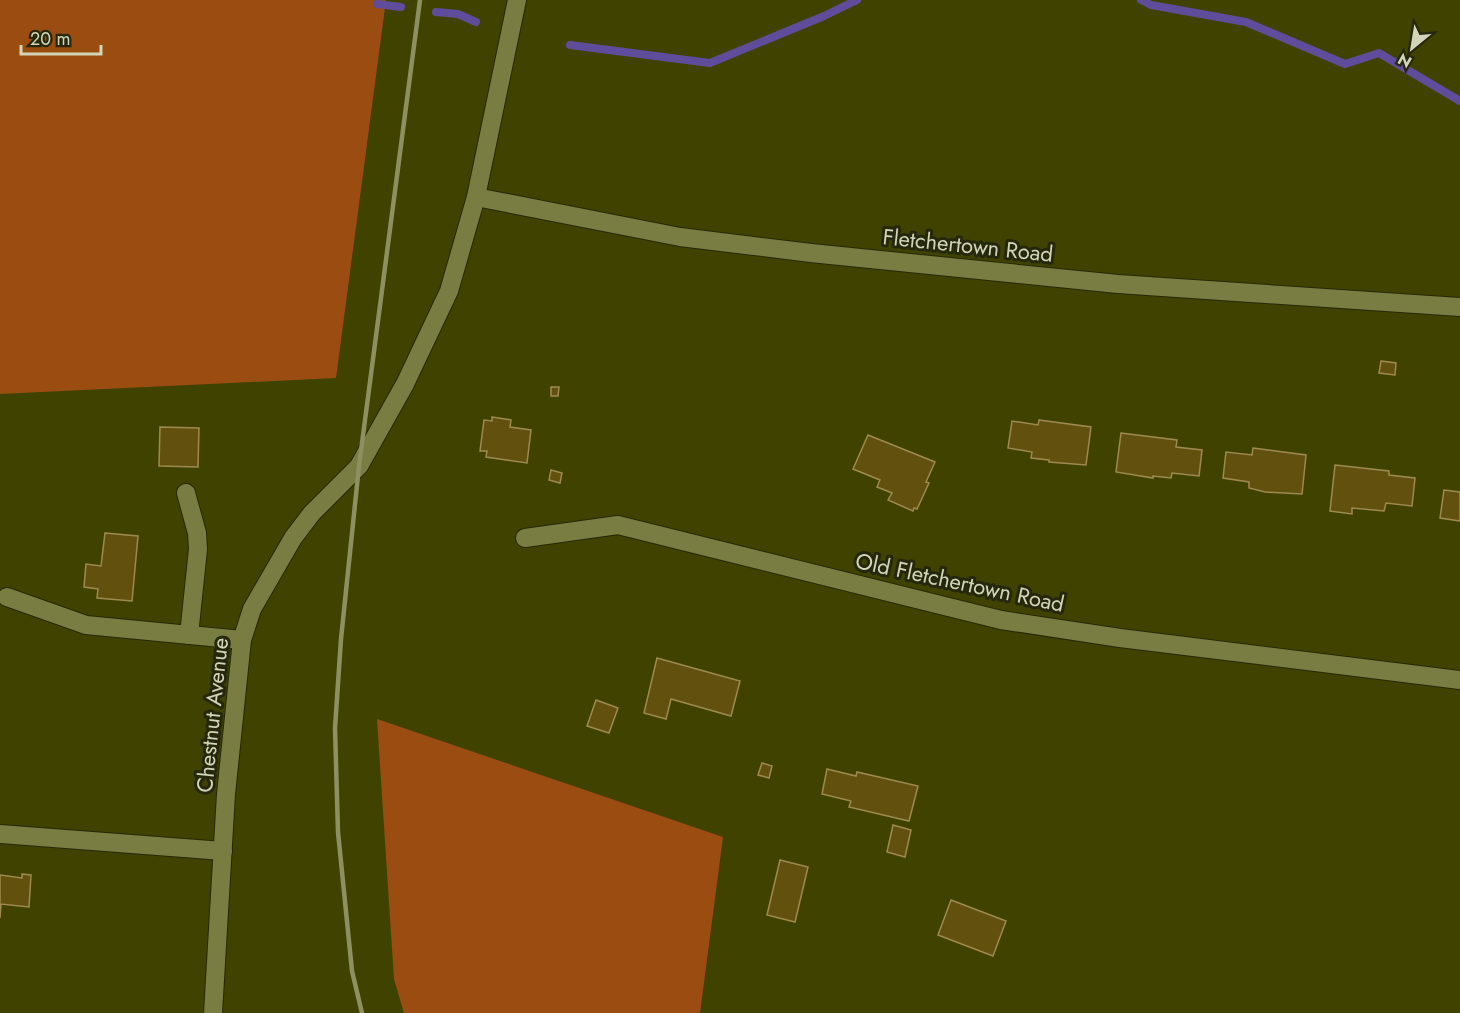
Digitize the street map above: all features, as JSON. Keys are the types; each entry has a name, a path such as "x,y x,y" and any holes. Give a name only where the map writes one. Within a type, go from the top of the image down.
{"street":[{"name":"Chestnut Avenue","path":"213,1013 229,765 242,640 252,609 293,538 312,513 359,466 405,384 449,291 476,197 517,0"},
{"name":"Fletchertown Road","path":"476,197 680,237 811,253 1118,284 1460,307"},
{"path":"186,493 197,533 198,549 189,635"},
{"name":"Old Fletchertown Road","path":"525,538 618,525 1001,620 1120,638 1460,680"},
{"path":"7,597 86,625 242,640"},
{"path":"0,834 223,851"}],"shaded area":[{"path":"0,0 386,0 336,378 0,394"},
{"path":"377,719 723,837 700,1013 404,1013 394,979"}],"building":[{"path":"1381,361 1396,363 1395,375 1379,373"},
{"path":"551,387 559,387 558,396 551,396"},
{"path":"492,417 511,420 510,427 531,430 527,463 486,457 487,451 480,451 484,420 492,421"},
{"path":"1039,420 1091,427 1086,465 1049,462 1049,460 1031,458 1032,452 1008,448 1012,421 1038,425"},
{"path":"160,427 199,428 198,467 159,466"},
{"path":"1121,433 1177,440 1176,447 1202,450 1199,476 1172,473 1171,478 1153,476 1153,478 1116,472"},
{"path":"868,435 935,462 926,482 929,483 917,509 914,508 913,511 888,500 892,493 877,487 880,480 853,469"},
{"path":"1253,448 1306,455 1302,494 1265,492 1249,488 1249,482 1223,478 1226,452 1252,455"},
{"path":"1335,465 1389,471 1389,475 1415,478 1412,506 1386,503 1384,511 1352,508 1352,514 1330,511"},
{"path":"551,470 562,473 560,483 549,480"},
{"path":"1444,490 1460,492 1460,521 1440,518"},
{"path":"105,533 138,536 132,601 97,598 98,589 84,587 86,564 101,566"},
{"path":"657,658 740,681 731,716 671,699 666,719 644,713"},
{"path":"596,700 618,708 609,733 587,726"},
{"path":"762,763 772,766 769,778 758,775"},
{"path":"827,769 856,776 857,772 918,786 909,821 849,807 851,801 822,794"},
{"path":"893,825 911,830 905,857 887,852"},
{"path":"780,860 808,867 795,922 767,915"},
{"path":"22,874 31,875 29,907 1,904 0,918 0,875 22,878"},
{"path":"951,900 1006,921 993,956 938,935"}],"waterway":[{"path":"570,45 710,63 857,0"},
{"path":"1141,0 1151,5 1246,22 1345,64 1379,53 1460,101"},
{"path":"377,4 401,7"},
{"path":"436,12 458,14 476,22"}],"railway":[{"path":"362,1013 352,971 338,832 335,728 341,639 359,466 420,0"}]}
